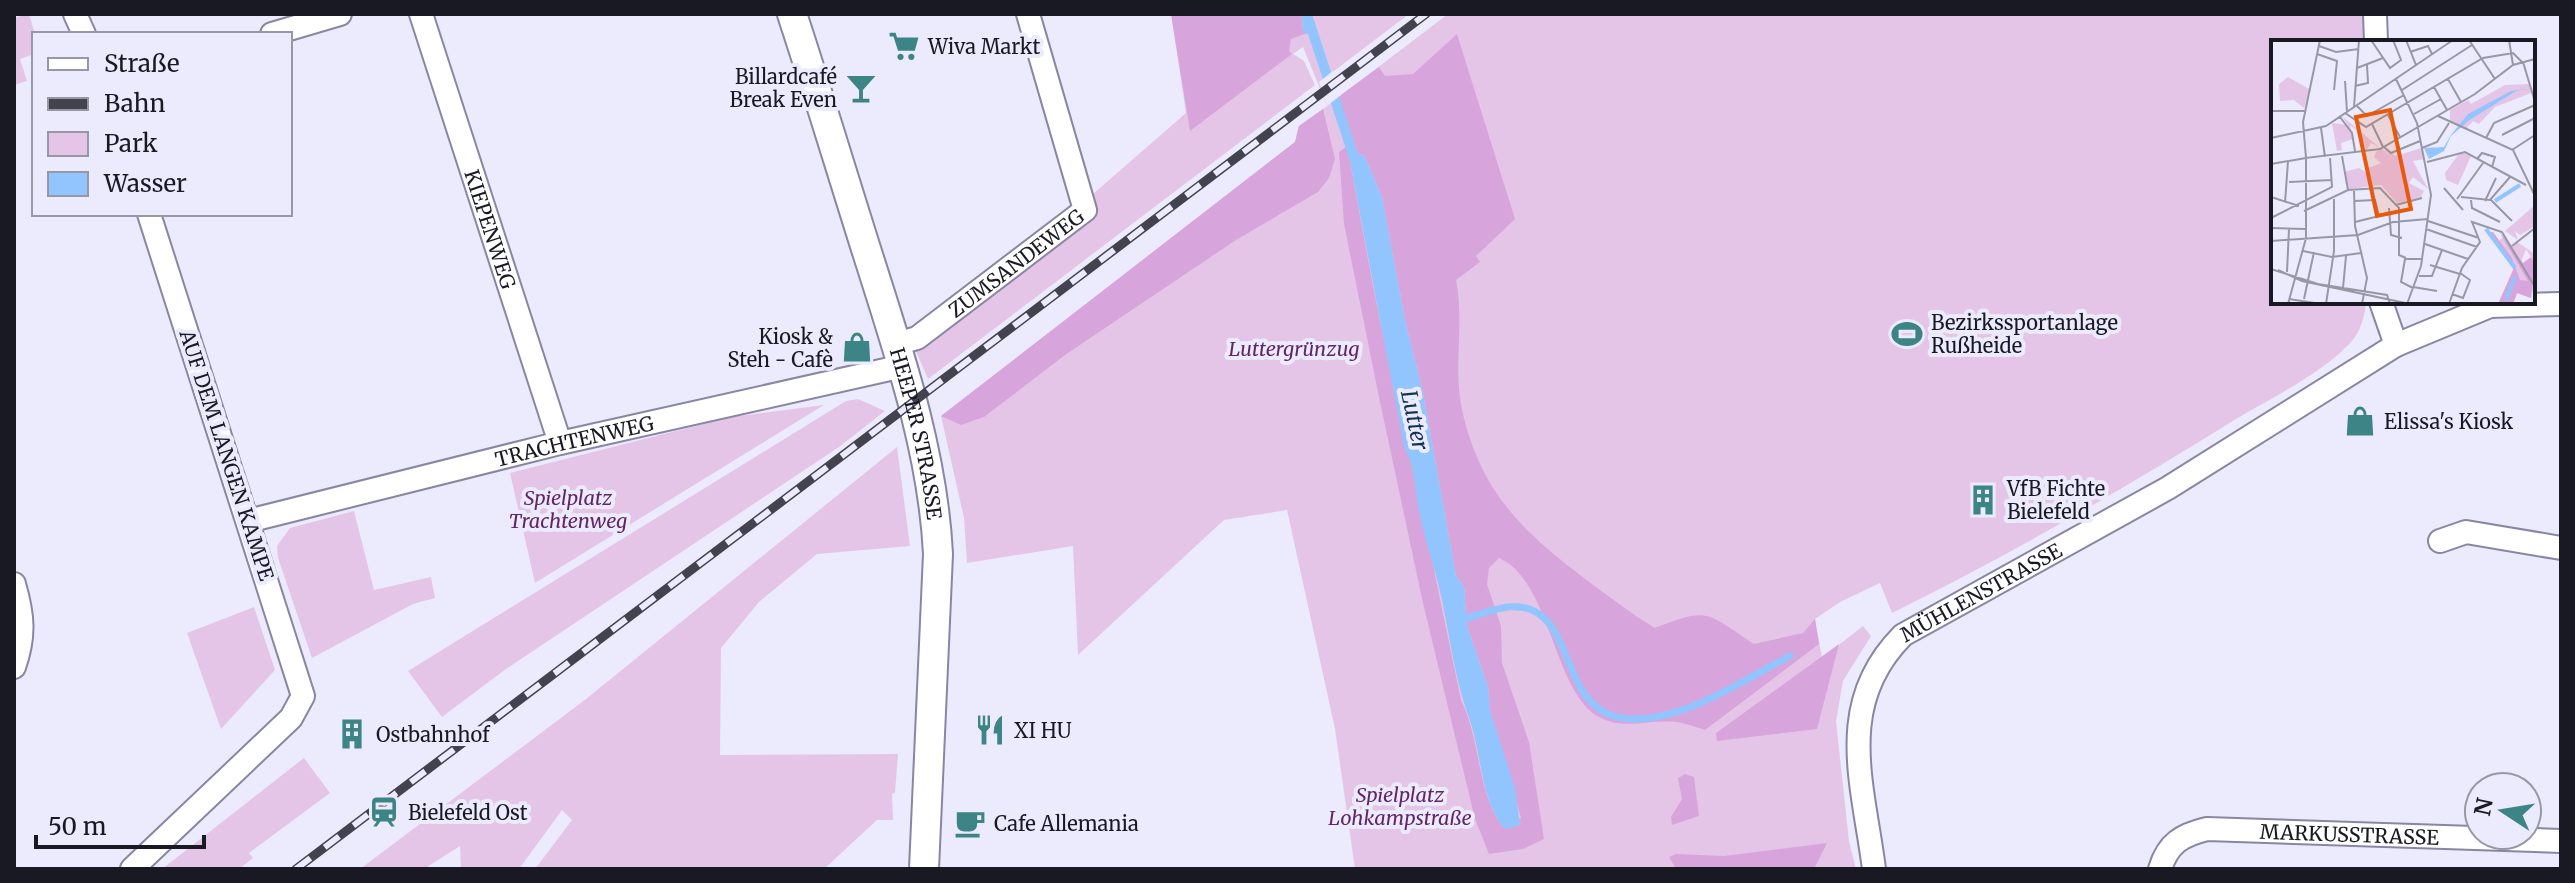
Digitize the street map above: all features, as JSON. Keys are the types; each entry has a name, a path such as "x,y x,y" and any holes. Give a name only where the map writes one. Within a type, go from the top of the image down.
{"main road":[{"name":"HEEPER STRASSE","path":"792,14 900,355 924,453 938,551 924,869"}],"street":[{"path":"279,32 340,14"},
{"name":"KIEPENWEG","path":"421,14 560,443"},
{"name":"ZUMSANDEWEG","path":"900,355 917,338 1085,210 1028,14"},
{"path":"2375,14 2376,40"},
{"name":"AUF DEM LANGEN KAMPE","path":"132,869 291,718 303,696 150,216"},
{"path":"2382,304 2396,345"},
{"name":"MÜHLENSTRASSE","path":"1874,869 1857,729 1866,687 1903,635 2168,488 2396,345 2490,306 2561,304"},
{"name":"TRACHTENWEG","path":"248,521 900,355"},
{"path":"2440,541 2466,532 2561,548"},
{"path":"14,584 23,615 22,645 14,667"},
{"name":"MARKUSSTRASSE","path":"2160,869 2168,848 2174,842 2184,835 2207,829 2561,841"}],"green space":[{"path":"29,14 34,32 32,55 20,59 27,81 14,85 14,18"},
{"path":"1171,14 1409,14 1330,74 1318,36 1331,103 1448,14 2364,14 2365,40 2271,40 2271,304 2366,304 2364,318 2352,341 2312,374 2024,544 1892,613 1880,583 1840,602 1815,619 1822,658 1863,626 1871,636 1843,681 1836,721 1849,841 1856,869 1355,869 1335,729 1287,510 1224,520 1078,655 1073,546 967,563 964,518 941,416 1295,142 1299,126 1327,106 1303,47 1293,54 1304,61 1315,85 928,379 915,349 1186,113"},
{"path":"858,399 885,411 839,447 506,669 442,717 408,671 846,401"},
{"name":"Spielplatz Trachtenweg","path":"824,405 535,583 510,473 731,417"},
{"path":"897,447 910,546 817,554 759,602 721,648 720,755 898,754 895,793 892,794 893,820 877,820 824,869 535,869 572,820 562,810 519,869 461,869 460,846 424,869 360,869 586,699"},
{"path":"354,511 374,590 431,577 435,598 413,604 312,658 278,558 277,546 290,528"},
{"path":"254,607 275,670 221,729 187,633"},
{"path":"304,758 330,793 249,853 253,858 239,869 162,869"}],"shaded area":[{"path":"1171,14 1295,14 1302,17 1303,32 1307,33 1291,39 1289,51 1292,54 1190,131"},
{"path":"1457,34 1515,219 1476,256 1480,262 1456,280 1463,414 1481,466 1494,488 1524,527 1542,544 1601,591 1655,628 1687,617 1707,616 1754,644 1803,633 1815,619 1819,644 1705,730 1666,721 1616,723 1597,716 1582,702 1570,683 1530,588 1516,570 1499,558 1489,568 1487,584 1501,626 1502,663 1529,742 1544,839 1523,849 1489,854 1475,819 1423,603 1380,402 1344,224 1339,152 1346,147 1350,161 1403,433 1461,700 1472,731 1487,795 1501,825 1521,818 1490,710 1488,687 1467,626 1464,587 1456,576 1423,393 1405,320 1382,197 1364,155 1358,154 1338,97 1379,67 1385,76 1413,74"},
{"path":"1323,109 1335,159 1329,178 1318,192 1236,240 1065,355 984,417 961,425 941,416 1295,142 1299,126"},
{"path":"1839,644 1817,729 1717,741 1716,733"},
{"path":"1685,774 1694,777 1699,816 1672,825 1671,817 1682,799 1678,778"},
{"path":"1827,843 1814,869 1676,869 1669,857 1676,854 1724,856"}],"water":[{"name":"Lutter","path":"1295,14 1312,14 1358,154 1364,155 1382,197 1405,320 1423,393 1456,576 1464,587 1467,626 1488,687 1490,710 1515,788 1520,825 1506,829 1494,812 1485,785 1419,512 1350,161 1308,34 1303,32 1302,17"}],"pier":[{"path":"1333,71 1341,95 1327,106 1319,82"}],"waterway":[{"path":"1461,620 1508,607 1531,610 1547,622 1559,639 1577,682 1590,701 1607,714 1633,719 1674,713 1694,705 1790,656"}],"railway":[{"path":"296,869 1426,14"}],"place":[{"name":"Wiva Markt","path":"904,46"},
{"name":"Billardcafé Break Even","path":"861,88"},
{"name":"Bezirkssportanlage Rußheide","path":"1907,334"},
{"name":"Kiosk & Steh - Cafè","path":"857,347"},
{"name":"Elissa's Kiosk","path":"2360,421"},
{"name":"VfB Fichte Bielefeld","path":"1983,500"},
{"name":"XI HU","path":"990,730"},
{"name":"Ostbahnhof","path":"352,734"},
{"name":"Bielefeld Ost","path":"384,812"},
{"name":"Cafe Allemania","path":"970,823"}],"park label":[{"name":"Luttergrünzug","path":"1294,348"},
{"name":"Spielplatz Lohkampstraße","path":"1400,806"}]}
